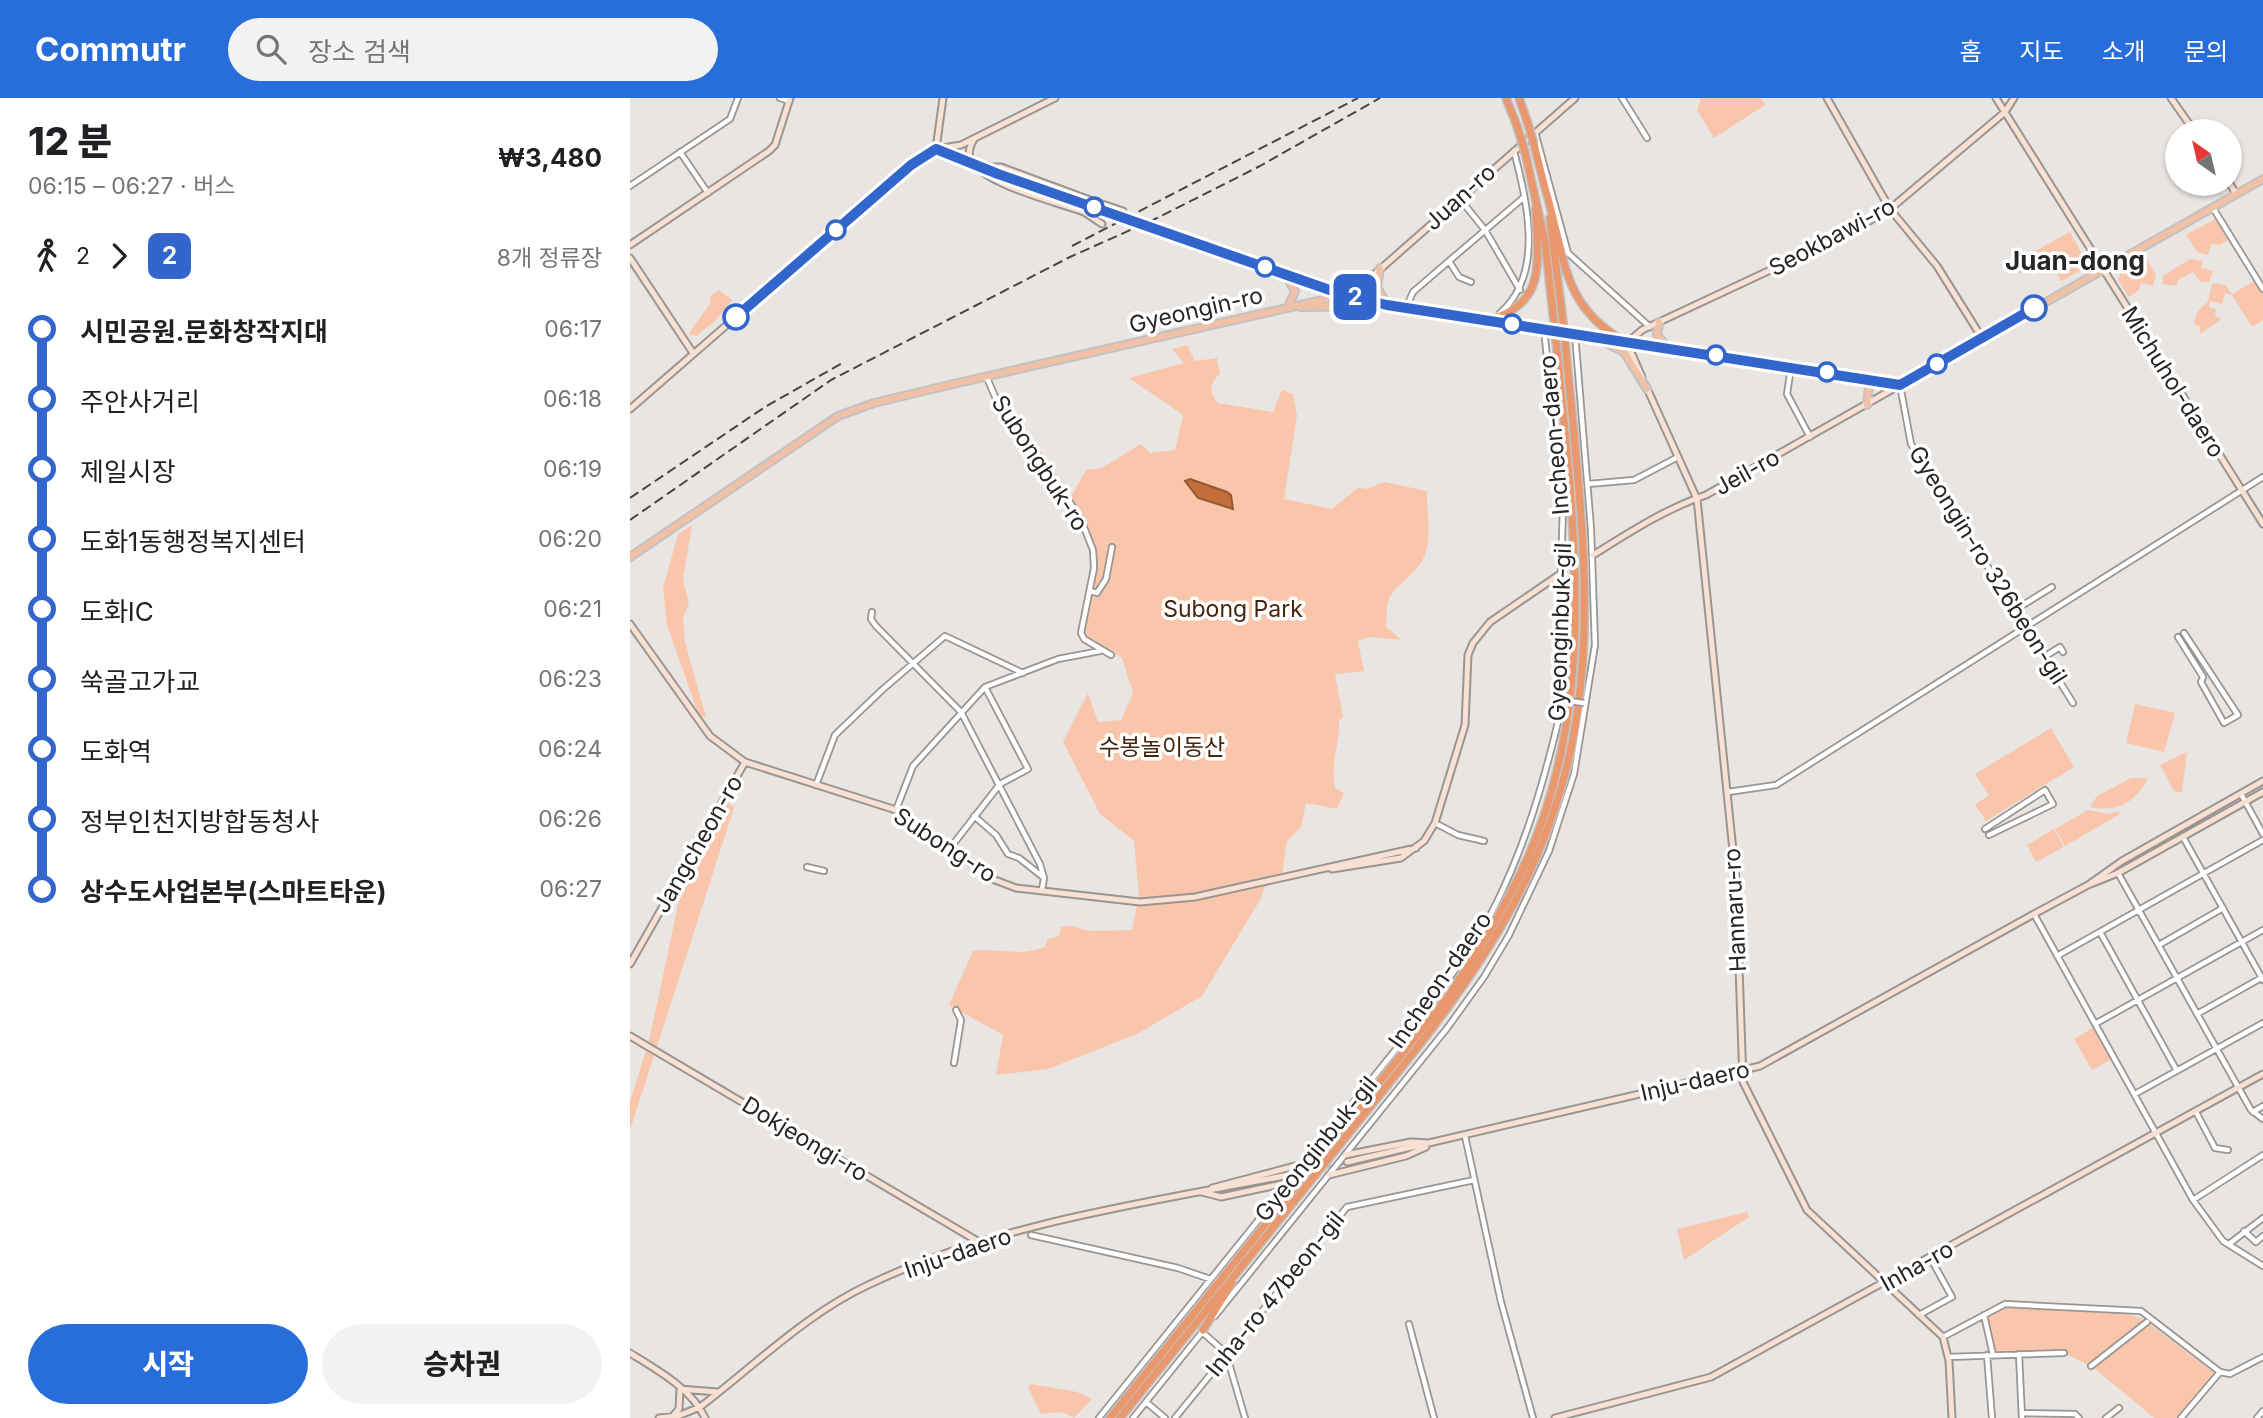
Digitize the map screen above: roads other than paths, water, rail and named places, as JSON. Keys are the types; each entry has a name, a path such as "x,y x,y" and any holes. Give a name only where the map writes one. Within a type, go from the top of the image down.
{"highway":[{"name":"Incheon-daero","path":"1120,1418 1455,1001 1505,924 1537,858 1568,759 1577,715 1583,650 1584,561 1560,341 1553,313 1535,190 1506,98"},
{"name":"Incheon-daero","path":"1110,1418 1450,994 1496,922 1529,854 1550,796 1565,728 1575,652 1576,562 1560,341 1562,314 1545,188 1519,98"},
{"path":"1545,188 1578,303 1602,330 1627,343"},
{"path":"1490,320 1509,314 1532,292 1537,262 1535,190"},
{"path":"1203,1331 1228,1293 1235,1274"}],"main road":[{"path":"936,149 943,98"},
{"path":"630,409 911,165 936,149 961,145 1055,98"},
{"name":"Juan-ro","path":"1344,295 1380,268 1575,98"},
{"path":"1827,98 1890,209 1937,266 1982,338"},
{"name":"Michuhol-daero","path":"1996,98 2263,524"},
{"name":"Seokbawi-ro","path":"1627,343 1659,322 1843,236 1890,209 2005,112 2014,98"},
{"path":"2171,98 2186,119"},
{"path":"630,245 772,148 790,99"},
{"path":"975,138 969,156 995,180 1084,212 1101,223"},
{"path":"936,149 978,167 1344,295"},
{"path":"978,167 1001,167 1123,211"},
{"path":"2242,191 2263,179"},
{"path":"1900,385 2232,196"},
{"path":"1084,212 1090,200"},
{"path":"630,258 693,353"},
{"path":"1285,274 1295,291 1288,307 1387,305 1377,287 1380,268"},
{"name":"Gyeongin-ro","path":"630,557 838,416 883,401 1344,295 1387,305 1900,385"},
{"path":"1659,322 1657,335 1661,343 1670,349"},
{"path":"1598,338 1623,352 1647,389"},
{"name":"Hannaru-ro","path":"1627,343 1697,499 1736,880 1741,1073 1745,1090 1807,1210 1943,1337"},
{"path":"1858,377 1869,386 1867,405"},
{"name":"Jeil-ro","path":"1593,555 1637,527 1697,499 1810,438 1900,385"},
{"name":"Subong-ro","path":"630,624 710,736 745,762 896,810 995,880 1016,888 1140,902 1195,898 1329,868 1402,858 1416,848 1435,823 1465,725 1467,663 1473,643 1489,622 1563,572"},
{"name":"Jangcheon-ro","path":"630,964 745,762"},
{"name":"Inju-daero","path":"2088,885 2114,866 2263,781"},
{"name":"Inju-daero","path":"1432,1143 1741,1073 1760,1066 2034,914 2088,885 2118,873 2263,792"},
{"name":"Dokjeongi-ro","path":"630,1036 979,1242"},
{"name":"Inha-ro","path":"1555,1418 1711,1377 1885,1284 2263,1074"},
{"path":"1346,1159 1410,1142 1432,1143"},
{"path":"1329,1174 1406,1156 1432,1143"},
{"path":"1202,1192 1232,1180 1306,1163"},
{"name":"Inju-daero","path":"662,1418 700,1407 842,1300 867,1285 979,1242 1294,1174"},
{"path":"1202,1192 1221,1197 1291,1182"},
{"path":"1943,1337 1948,1357 1952,1418"},
{"path":"630,1353 680,1389 700,1407 705,1418"},
{"path":"680,1389 720,1392"},
{"path":"673,1416 679,1409 680,1389"}],"street":[{"path":"630,186 730,119 738,98"},
{"path":"780,98 790,99"},
{"path":"1622,98 1647,138"},
{"path":"1535,131 1569,253 1650,327"},
{"path":"1490,320 1502,312 1520,290 1528,263 1523,198 1514,150"},
{"path":"680,152 708,193"},
{"path":"1406,308 1413,292 1523,198"},
{"path":"1459,199 1485,230 1520,290"},
{"path":"2213,207 2263,289"},
{"path":"1449,261 1459,277 1471,282"},
{"name":"Gyeonginbuk-gil","path":"1099,1418 1291,1182 1461,962 1497,904 1525,840 1559,718 1563,507 1544,329"},
{"path":"1133,1418 1329,1174 1346,1159 1477,987 1530,897 1566,801 1595,645 1593,555 1575,334"},
{"path":"1791,367 1787,394 1810,438"},
{"name":"Subongbuk-ro","path":"987,378 1003,415 1034,449 1080,517 1093,550 1094,568 1081,633 1111,655"},
{"name":"Gyeongin-ro 326beon-gil","path":"1900,385 1911,444 2073,703"},
{"path":"1588,484 1634,480 1678,457"},
{"path":"1728,792 1776,785 2263,477"},
{"path":"1090,591 1097,593 1106,579 1112,547"},
{"path":"2015,610 2052,587"},
{"path":"872,612 871,619 876,625 961,712 1000,784 1044,877 1042,890"},
{"path":"2178,636 2203,677 2201,682 2224,723 2238,715 2184,633"},
{"path":"816,785 835,735 946,636 1023,673"},
{"path":"2044,657 2060,648 2063,652"},
{"path":"896,810 913,766 985,687 1058,659 1103,651"},
{"path":"951,847 1000,784 1028,769 985,687"},
{"path":"1559,699 1585,703"},
{"path":"1985,829 2045,790 2053,804 1989,835"},
{"path":"2241,794 2263,834"},
{"path":"974,816 996,835 1008,854 1019,858 1044,877"},
{"path":"1435,823 1466,838 1484,841"},
{"path":"2183,837 2263,978 2197,1014"},
{"path":"2057,956 2263,840"},
{"path":"807,867 824,871"},
{"path":"2118,873 2253,1112 2263,1119"},
{"path":"2159,945 2223,908"},
{"path":"2034,914 2193,1200 2229,1244 2263,1266"},
{"path":"2095,1024 2263,930"},
{"path":"2100,932 2177,1071"},
{"path":"954,1063 961,1020 956,1010"},
{"path":"2135,1094 2263,1023"},
{"path":"2253,1112 2263,1106"},
{"path":"2196,1112 2215,1148 2228,1150"},
{"path":"1465,1136 1492,1261 1533,1418"},
{"path":"2193,1200 2263,1155"},
{"name":"Inha-ro 47beon-gil","path":"1175,1418 1347,1207 1475,1180"},
{"path":"2229,1244 2262,1220"},
{"path":"2244,1231 2256,1242 2263,1236"},
{"path":"1031,1232 1178,1268 1211,1280"},
{"path":"1919,1315 1952,1297 1931,1258"},
{"path":"1943,1337 2005,1304 2141,1311 2220,1372 2230,1374 2263,1357"},
{"path":"1984,1315 1989,1336 1992,1418"},
{"path":"2091,1366 2147,1322"},
{"path":"1409,1324 1434,1418"},
{"path":"1203,1331 1226,1353 1245,1418"},
{"path":"1948,1357 2064,1353"},
{"path":"2019,1354 2022,1415 2075,1414 2079,1418"},
{"path":"2181,1418 2220,1372"},
{"path":"1146,1402 1165,1418"},
{"path":"2106,1418 2119,1408"},
{"path":"2257,1418 2263,1411"}],"tunnel":[{"path":"1319,1168 1347,1162"}],"railway":[{"path":"1072,246 1358,98"},
{"path":"630,520 831,380 1070,257 1155,219 1260,166 1380,98"},
{"path":"630,498 765,407 844,362"}],"district":[{"name":"Juan-dong","path":"2075,261"}],"park label":[{"name":"Subong Park","path":"1233,609"},
{"name":"수봉놀이동산","path":"1162,747"}]}
